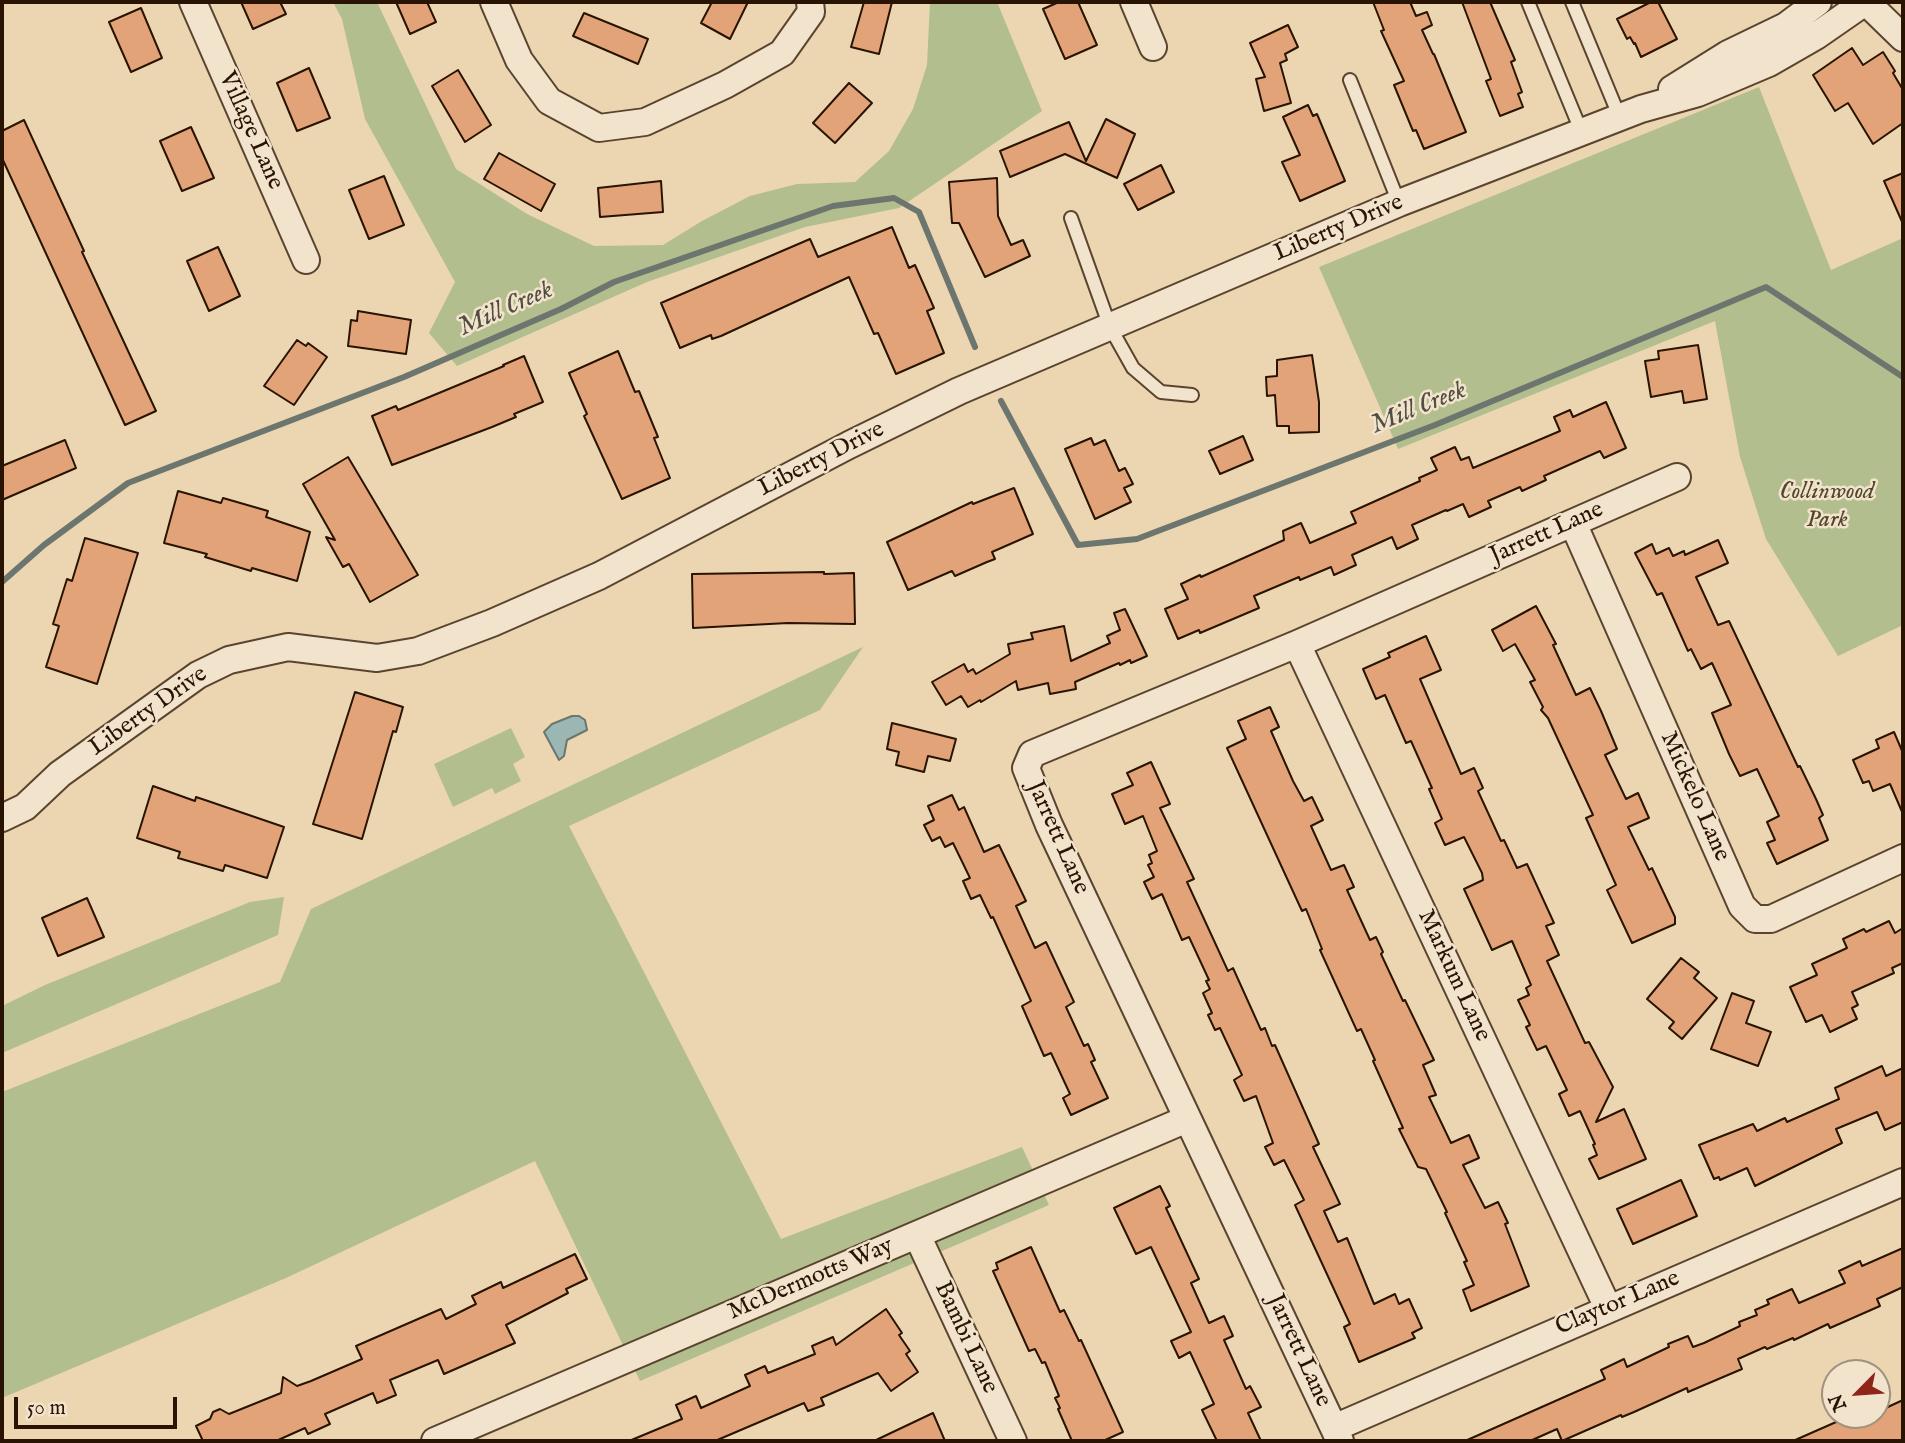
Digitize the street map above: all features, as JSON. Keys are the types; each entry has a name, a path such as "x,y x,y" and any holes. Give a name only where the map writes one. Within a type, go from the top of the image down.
{"street":[{"name":"Village Lane","path":"193,2 306,260"},
{"path":"495,2 519,60 549,101 599,128 646,121 725,85 782,53 811,12 810,2"},
{"path":"1134,2 1153,47"},
{"name":"Liberty Drive","path":"1630,113 1728,54 1786,26 1818,2"},
{"path":"1866,2 1903,38"},
{"name":"Liberty Drive","path":"13,813 60,774 198,675 229,660 288,647 377,657 418,651 492,623 599,576 959,391 1399,203 1630,113 1698,93 1769,63 1816,36 1866,2"},
{"name":"Jarrett Lane","path":"1337,1435 1049,825 1026,768 1032,754 1297,644 1677,477"},
{"name":"Mickelo Lane","path":"1573,523 1742,906 1755,919 1771,919 1903,858"},
{"name":"Markum Lane","path":"1297,644 1608,1308"},
{"name":"McDermotts Way","path":"435,1441 1187,1119"},
{"name":"Claytor Lane","path":"1337,1435 1608,1308 1903,1182"},
{"name":"Bambi Lane","path":"917,1235 1013,1441"}],"lane":[{"path":"1528,2 1582,132"},
{"path":"1572,2 1630,113"},
{"path":"1350,80 1399,203"},
{"path":"1071,218 1110,327 1133,368 1161,392 1192,395"}],"green space":[{"path":"333,2 377,2 456,169 527,214 594,246 663,245 750,196 797,184 855,182 889,151 913,109 927,65 930,2 997,2 1042,111 899,208 805,227 647,282 457,366 429,333 455,282 365,119 342,19"},
{"name":"Collinwood Park","path":"1759,87 1831,270 1903,238 1903,625 1838,656 1766,539 1740,457 1715,321 1398,449 1319,267"},
{"path":"863,647 820,710 569,826 781,1239 1022,1147 1049,1205 640,1381 535,1161 286,1278 2,1398 2,1092 280,982 311,909"},
{"path":"511,728 525,757 513,764 521,781 495,794 492,788 453,807 434,764"},
{"path":"284,897 278,935 2,1053 2,1006 45,985 250,902"}],"water":[{"path":"572,716 585,720 587,730 567,740 564,756 559,760 544,732 552,724"}],"building":[{"path":"241,2 280,2 286,14 253,29"},
{"path":"396,2 427,2 436,22 410,34"},
{"path":"712,2 748,2 730,39 701,23"},
{"path":"864,2 892,2 879,54 851,47"},
{"path":"1059,2 1078,2 1097,45 1065,59 1043,9"},
{"path":"1373,2 1410,2 1416,16 1427,12 1432,25 1422,30 1466,132 1424,149 1416,130 1413,131 1394,85 1404,81 1381,31 1384,30"},
{"path":"1462,2 1490,2 1515,60 1511,62 1522,92 1518,94 1523,107 1500,116 1486,81 1491,79"},
{"path":"1651,2 1658,2 1677,39 1641,57 1635,43 1630,37 1627,39 1617,19"},
{"path":"141,8 162,58 131,72 109,22"},
{"path":"584,13 648,39 638,64 573,36"},
{"path":"1288,25 1298,47 1285,54 1287,60 1280,63 1291,103 1264,111 1256,79 1265,77 1250,43"},
{"path":"1852,48 1863,65 1883,52 1903,90 1903,123 1873,144 1848,103 1835,111 1813,75"},
{"path":"309,68 330,118 297,131 277,83"},
{"path":"458,70 491,125 465,142 432,86"},
{"path":"849,83 872,103 835,143 813,123"},
{"path":"1308,105 1313,116 1317,114 1345,181 1300,201 1282,162 1300,155 1283,117"},
{"path":"1106,119 1135,134 1117,178 1065,154 1010,177 1000,151 1069,122 1086,161"},
{"path":"24,120 156,411 125,425 2,158 2,131"},
{"path":"191,127 214,178 182,191 160,141"},
{"path":"499,153 555,184 541,211 484,179"},
{"path":"1161,165 1174,192 1138,210 1124,184"},
{"path":"1903,173 1903,224 1884,181"},
{"path":"384,176 404,225 369,239 349,190"},
{"path":"997,178 998,216 1011,245 1023,240 1030,256 985,277 959,223 952,223 949,182"},
{"path":"661,181 663,212 600,217 598,188"},
{"path":"892,227 909,268 915,265 934,308 927,311 944,353 896,374 878,333 874,334 849,277 721,336 712,339 711,335 680,348 661,303 810,239 818,257"},
{"path":"218,247 240,296 209,311 187,261"},
{"path":"358,311 411,320 406,354 348,346 351,320 357,321"},
{"path":"297,340 306,346 308,343 327,357 294,405 264,386"},
{"path":"1698,345 1707,399 1684,403 1682,391 1651,397 1645,361 1659,359 1658,351"},
{"path":"618,351 635,392 639,391 658,437 654,438 670,478 622,499 584,416 587,414 569,373"},
{"path":"1312,355 1319,402 1319,432 1289,433 1289,426 1277,426 1275,395 1267,396 1266,377 1277,376 1277,360"},
{"path":"524,356 543,402 514,414 516,417 392,465 372,416 396,406 398,410"},
{"path":"1606,402 1626,448 1604,458 1600,451 1544,476 1546,480 1522,491 1520,487 1488,501 1491,507 1469,517 1463,504 1446,510 1412,525 1418,539 1397,549 1392,537 1352,555 1356,565 1334,575 1331,567 1300,580 1299,577 1254,596 1259,608 1200,633 1199,630 1178,639 1165,609 1188,599 1181,584 1284,540 1283,531 1301,523 1310,543 1356,523 1351,512 1420,481 1419,478 1437,470 1431,458 1455,447 1461,460 1469,457 1473,468 1560,431 1554,417 1570,410 1573,417"},
{"path":"1243,436 1253,460 1220,474 1209,451"},
{"path":"1091,438 1094,445 1105,440 1119,471 1125,468 1133,484 1124,488 1131,502 1095,519 1065,449"},
{"path":"65,440 76,468 2,500 2,466"},
{"path":"348,457 418,575 370,602 349,564 343,567 326,537 335,540 303,484"},
{"path":"1014,488 1033,534 992,552 995,559 955,576 952,571 908,590 887,542 972,502 973,504"},
{"path":"178,491 221,503 223,498 268,511 266,517 310,532 297,581 252,568 251,571 205,557 207,554 164,543"},
{"path":"85,538 138,553 97,684 46,667 59,626 53,624 67,579 72,581"},
{"path":"1718,540 1728,563 1696,577 1718,625 1729,621 1798,767 1800,766 1816,799 1823,815 1819,818 1828,840 1777,864 1767,843 1775,840 1767,822 1779,816 1757,769 1740,776 1729,754 1712,713 1731,705 1712,663 1701,669 1691,649 1688,651 1662,593 1657,595 1635,553 1652,544 1656,554 1669,548 1673,556 1684,551 1685,555"},
{"path":"854,573 855,624 788,623 693,628 692,574"},
{"path":"1536,606 1556,644 1553,645 1576,695 1590,688 1601,711 1617,749 1605,755 1626,799 1638,793 1649,818 1628,827 1649,870 1652,868 1675,917 1675,924 1632,943 1607,890 1616,885 1586,818 1593,815 1548,718 1541,710 1543,707 1530,682 1535,680 1515,644 1503,651 1492,630"},
{"path":"1125,609 1147,656 1131,663 1130,660 1120,665 1119,663 1075,682 1076,689 1050,694 1048,683 1018,690 1016,681 968,707 961,696 946,705 932,682 964,664 968,672 973,669 976,674 1010,654 1008,644 1033,639 1031,633 1064,626 1071,661 1110,643 1107,636 1120,630 1114,613"},
{"path":"1426,636 1441,670 1420,679 1461,774 1474,768 1483,788 1478,791 1501,841 1504,840 1517,868 1527,864 1554,923 1546,926 1559,955 1547,961 1585,1043 1589,1042 1613,1087 1596,1122 1624,1109 1646,1159 1599,1179 1589,1159 1597,1155 1593,1145 1595,1144 1580,1111 1569,1116 1559,1094 1567,1090 1546,1046 1537,1050 1526,1027 1530,1025 1518,1000 1529,995 1526,988 1531,985 1512,941 1492,950 1464,889 1483,880 1482,873 1464,837 1445,845 1435,823 1442,819 1429,789 1432,788 1411,741 1406,743 1385,695 1376,699 1363,669 1390,657 1388,653"},
{"path":"355,692 403,707 396,732 393,731 362,839 313,824"},
{"path":"1270,707 1279,727 1271,731 1293,781 1304,801 1312,797 1323,820 1311,826 1331,870 1344,865 1354,887 1347,890 1370,940 1376,937 1403,1001 1405,1000 1434,1060 1423,1065 1436,1095 1429,1097 1451,1143 1469,1135 1479,1158 1463,1165 1485,1208 1498,1202 1508,1223 1505,1224 1529,1286 1471,1311 1463,1290 1474,1285 1464,1262 1467,1261 1445,1213 1447,1212 1426,1169 1418,1167 1399,1129 1403,1128 1373,1061 1375,1060 1361,1029 1357,1031 1320,950 1322,949 1306,909 1302,911 1227,748 1246,739 1238,721"},
{"path":"892,723 956,739 950,761 928,756 924,772 896,765 899,752 887,749"},
{"path":"1894,732 1903,753 1903,814 1890,784 1873,791 1869,781 1863,783 1853,760 1879,748 1876,740"},
{"path":"1151,762 1170,804 1160,808 1194,879 1187,882 1228,971 1233,968 1261,1030 1265,1028 1272,1046 1275,1045 1319,1144 1313,1147 1340,1204 1324,1211 1338,1242 1347,1238 1374,1304 1395,1294 1399,1304 1409,1299 1422,1328 1412,1333 1415,1338 1359,1362 1344,1327 1350,1324 1295,1205 1304,1200 1284,1160 1274,1165 1265,1147 1273,1143 1256,1096 1244,1101 1234,1080 1242,1075 1220,1028 1215,1030 1208,1015 1212,1013 1203,993 1210,989 1206,981 1209,980 1189,937 1182,940 1162,894 1152,899 1144,882 1154,877 1148,865 1152,863 1149,855 1157,851 1143,816 1125,824 1112,794 1133,785 1127,773"},
{"path":"153,786 195,801 196,797 284,827 267,878 225,865 223,871 178,858 180,852 137,838"},
{"path":"952,795 959,810 964,807 984,852 999,845 1026,901 1016,906 1035,948 1046,942 1074,1002 1066,1007 1084,1046 1088,1044 1095,1060 1091,1062 1108,1098 1071,1115 1063,1098 1070,1094 1051,1053 1044,1056 1022,1006 1031,1001 993,917 991,918 980,895 971,899 963,881 970,878 953,843 945,847 940,837 932,841 924,825 934,820 928,806"},
{"path":"87,898 104,937 58,956 42,918"},
{"path":"1889,921 1895,933 1903,928 1903,963 1892,968 1894,973 1852,992 1858,1005 1852,1008 1857,1019 1830,1032 1822,1015 1806,1022 1790,987 1817,975 1812,964 1847,948 1843,939"},
{"path":"1681,958 1699,972 1694,978 1717,998 1682,1039 1669,1028 1674,1022 1647,999"},
{"path":"1732,993 1754,1001 1746,1023 1771,1032 1758,1066 1711,1049"},
{"path":"1882,1066 1886,1076 1903,1068 1903,1122 1885,1130 1877,1112 1836,1129 1842,1143 1755,1186 1747,1168 1720,1180 1719,1177 1714,1179 1699,1145 1753,1124 1757,1131 1785,1118 1787,1122 1839,1099 1835,1088"},
{"path":"1681,1180 1697,1216 1633,1244 1617,1209"},
{"path":"1160,1186 1170,1206 1166,1208 1199,1279 1191,1283 1209,1323 1224,1316 1233,1336 1224,1340 1246,1389 1250,1386 1261,1407 1248,1413 1261,1441 1217,1441 1202,1410 1214,1404 1190,1352 1179,1358 1171,1341 1191,1332 1151,1247 1136,1254 1114,1208"},
{"path":"1031,1247 1060,1312 1064,1310 1079,1341 1081,1340 1123,1432 1103,1441 1072,1441 1058,1409 1060,1408 1055,1398 1059,1396 1045,1362 1042,1363 1035,1349 1029,1351 993,1271 998,1269 996,1263"},
{"path":"1903,1248 1903,1287 1877,1299 1880,1306 1830,1328 1828,1324 1794,1340 1793,1338 1767,1349 1765,1347 1738,1359 1742,1369 1688,1392 1687,1388 1562,1441 1557,1429 1530,1441 1465,1441 1605,1379 1601,1370 1624,1359 1627,1367 1688,1336 1693,1347 1704,1343 1740,1326 1739,1322 1757,1315 1755,1310 1769,1304 1767,1300 1792,1289 1799,1303 1845,1283 1839,1271 1860,1261 1862,1266"},
{"path":"575,1254 587,1279 566,1289 568,1293 506,1325 515,1343 444,1374 438,1360 390,1380 396,1395 377,1403 373,1393 325,1414 330,1424 308,1434 305,1428 276,1441 203,1441 196,1426 210,1419 213,1412 220,1409 229,1414 281,1393 283,1377 297,1386 362,1359 356,1346 441,1309 446,1319 476,1304 472,1296 501,1282 503,1288"},
{"path":"886,1309 902,1333 899,1335 910,1351 906,1354 918,1372 891,1391 878,1373 821,1398 824,1405 808,1411 804,1403 715,1441 629,1441 682,1419 676,1405 696,1396 701,1408 750,1386 745,1375 765,1366 768,1373 815,1354 812,1346 833,1337 836,1345"},
{"path":"1903,1400 1903,1441 1793,1441 1821,1429 1891,1429 1891,1406"},
{"path":"933,1413 945,1441 874,1441"}],"waterway":[{"name":"Mill Creek","path":"2,582 44,545 128,483 404,377 561,309 614,282 833,206 894,198 919,212 975,347"},
{"name":"Mill Creek","path":"1001,401 1078,545 1137,539 1435,425 1766,287 1903,377"}]}
